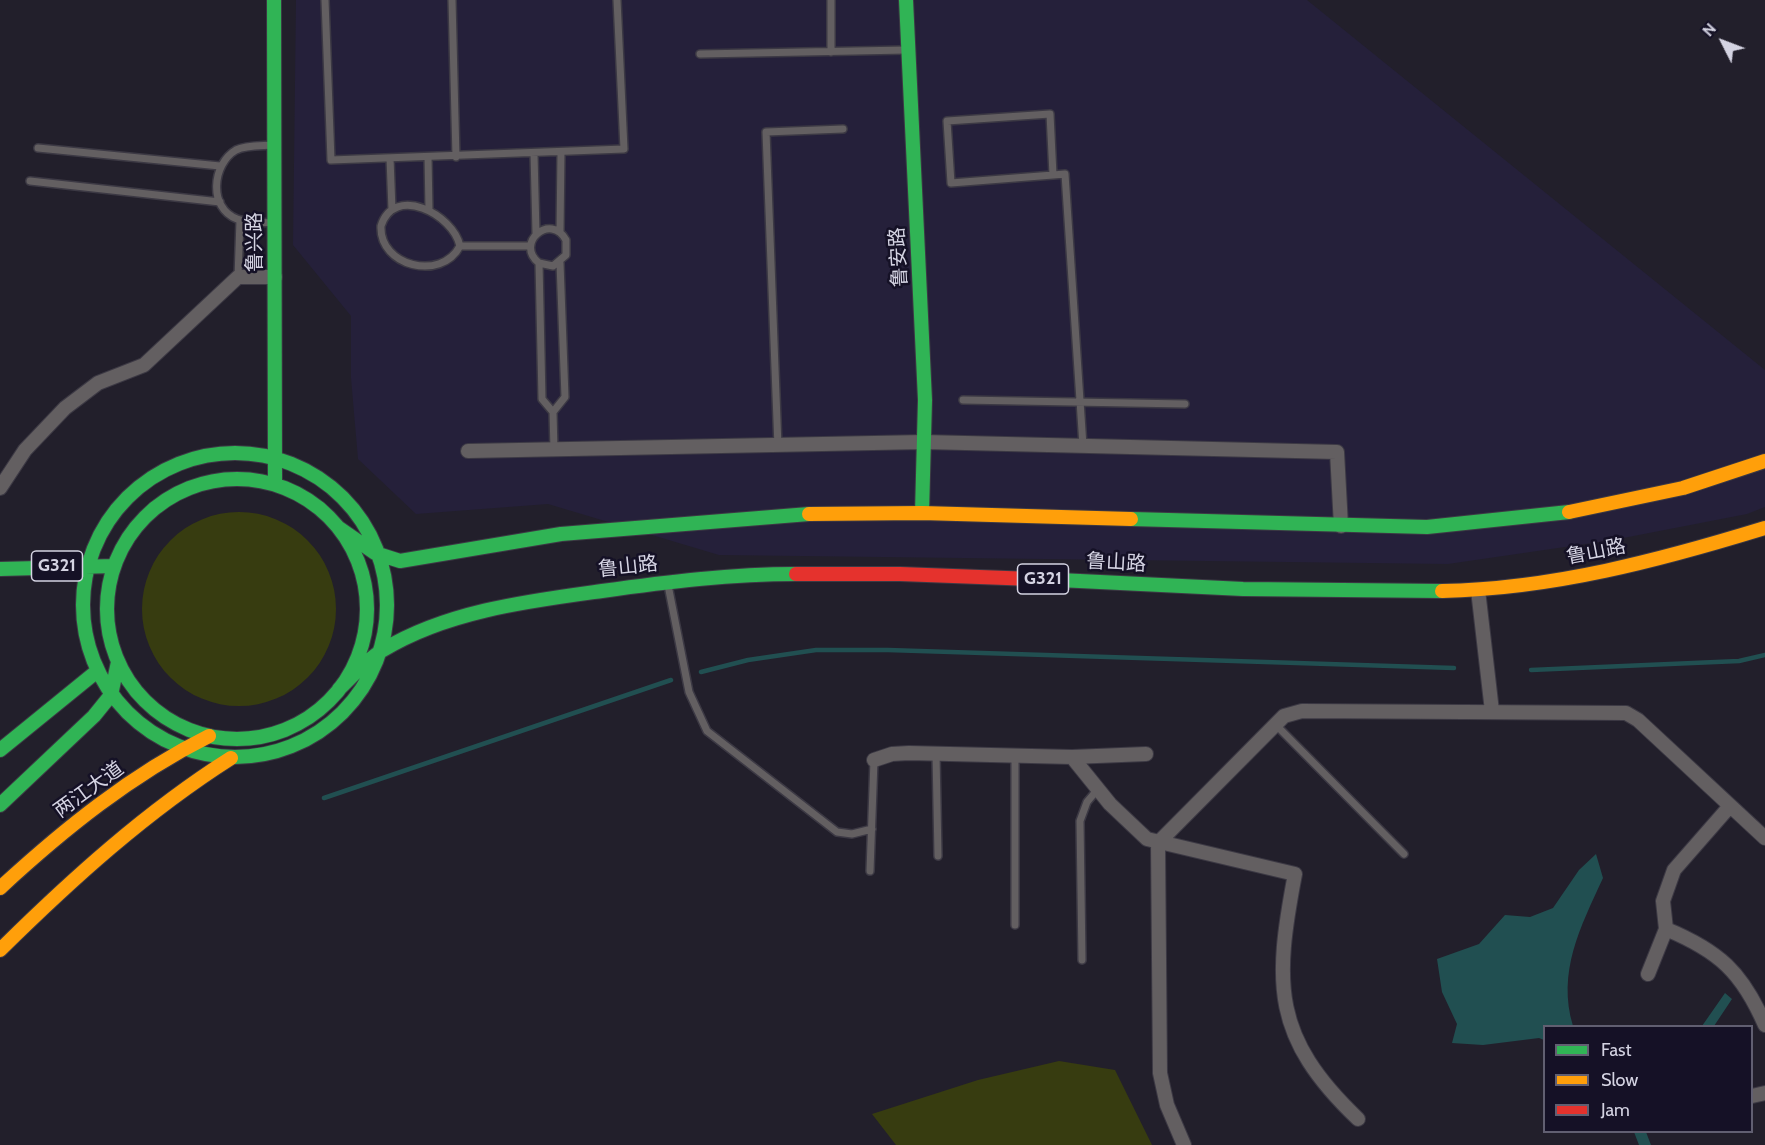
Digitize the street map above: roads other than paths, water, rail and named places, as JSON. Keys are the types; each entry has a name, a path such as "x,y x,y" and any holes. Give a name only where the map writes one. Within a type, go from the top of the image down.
{"main road":[{"name":"鲁兴路","path":"274,0 275,484"},
{"name":"鲁安路","path":"906,0 925,400 922,513"},
{"path":"247,453 275,458 309,472 336,490 362,521 379,555 387,603 380,652 359,693 326,727 285,749 262,755 231,758 204,755 182,749 142,727 111,695 96,672 83,622 83,594 88,566 99,537 116,510 139,488 165,470 216,454 247,453"},
{"name":"鲁山路","path":"339,528 379,555 400,561 424,559 607,528 791,514 922,513 1427,527 1483,524 1555,514 1657,494 1765,461"},
{"path":"0,805 86,724 111,695 118,662 110,638 106,614 108,590 114,566 124,543 139,523 157,506 178,493 201,484 225,479 250,479 275,484 310,501 339,528 360,565 367,608 360,651 339,689"},
{"name":"鲁山路","path":"118,662 128,681 150,706 178,725 209,736 247,739 280,732 310,716 380,652 424,632 518,604 627,586 733,577 872,572 1357,593 1478,590 1611,570 1724,542 1765,528"},
{"name":"G321","path":"0,569 114,566"},
{"path":"0,750 96,672"},
{"name":"两江大道","path":"0,888 49,842 76,822 182,749 209,736"},
{"path":"0,950 59,892 136,826 200,777 231,758"}],"street":[{"path":"0,488 25,450 65,408 98,383 144,365 238,277 275,277"},
{"path":"468,452 924,442 1337,452 1341,526"},
{"path":"1478,590 1492,711"},
{"path":"1184,1145 1167,1105 1160,1074 1158,843 1284,716 1302,711 1626,713 1638,720 1765,838"},
{"path":"874,760 892,754 1072,757 1146,754"},
{"path":"1072,757 1098,789 1138,831 1158,843 1295,874 1281,964 1281,981 1292,1028 1308,1062 1358,1119"},
{"path":"1648,974 1666,929 1663,901 1674,870 1730,806"},
{"path":"1666,929 1699,943 1730,966 1751,995 1765,1025"}],"lane":[{"path":"325,0 331,160 624,149 617,0"},
{"path":"452,0 456,157"},
{"path":"831,0 831,52"},
{"path":"700,54 909,50"},
{"path":"1053,175 1050,114 946,121 951,183 1053,175 1065,174 1083,446"},
{"path":"778,447 766,132 843,129"},
{"path":"273,145 238,148 220,166 216,182 220,202 229,214 240,220 275,223"},
{"path":"38,148 220,166"},
{"path":"534,154 536,233 530,246 532,256 539,263 549,266 560,262 566,255 567,245 560,232 561,152"},
{"path":"428,157 429,209"},
{"path":"390,158 392,210"},
{"path":"30,181 220,202"},
{"path":"408,207 429,209 450,225 460,246 441,265 421,267 405,261 390,250 382,237 382,221 392,210 408,207"},
{"path":"238,277 240,220"},
{"path":"536,233 545,229 560,232"},
{"path":"460,246 530,246"},
{"path":"554,450 553,412 565,396 560,262"},
{"path":"539,263 542,399 553,412"},
{"path":"963,400 1080,404 1185,404"},
{"path":"667,583 689,692 707,731 837,832 852,834 872,829"},
{"path":"1275,724 1404,855"},
{"path":"936,754 938,856"},
{"path":"1015,755 1015,925"},
{"path":"870,871 874,760"},
{"path":"1082,960 1080,821 1087,802 1098,789"}],"waterway":[{"path":"701,672 748,660 816,650 888,650 1454,668"},
{"path":"1531,670 1739,661 1765,655"},
{"path":"324,798 671,680"}]}
